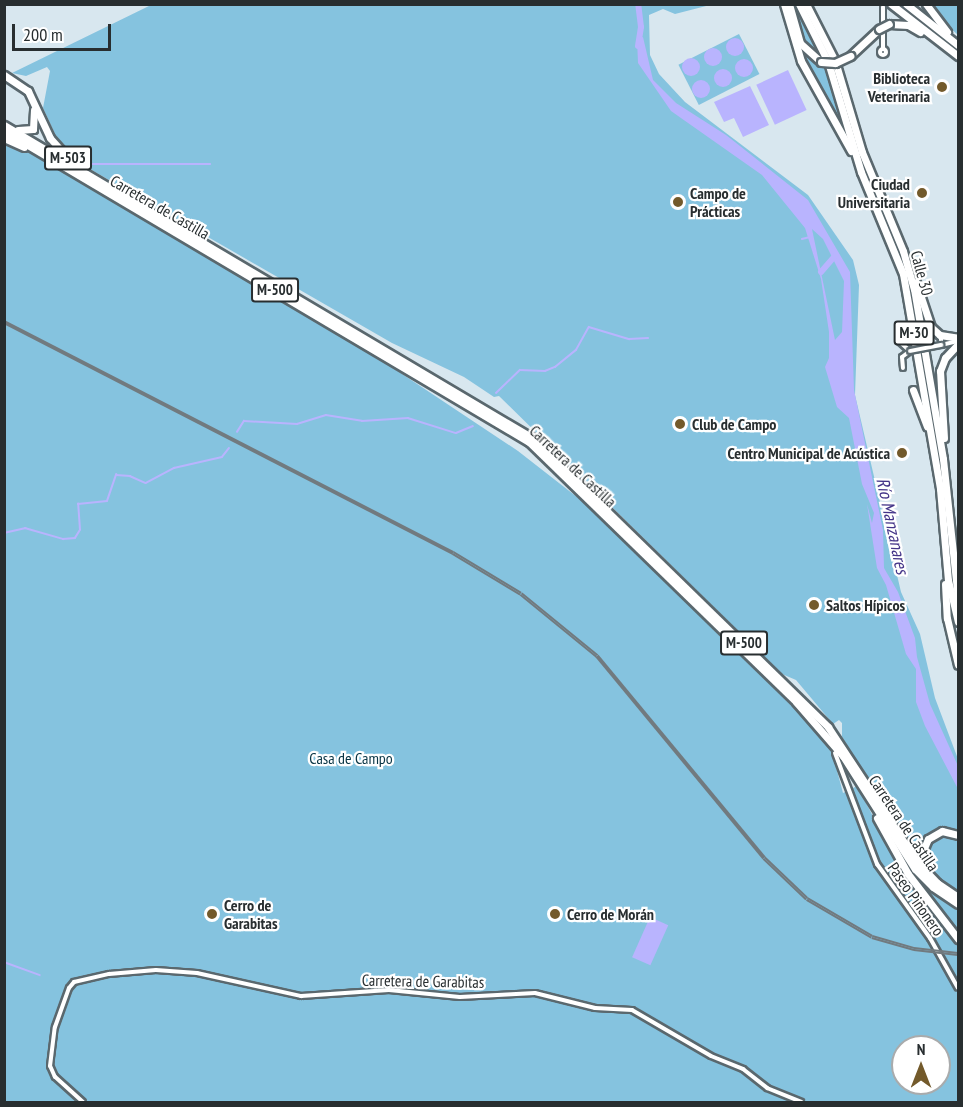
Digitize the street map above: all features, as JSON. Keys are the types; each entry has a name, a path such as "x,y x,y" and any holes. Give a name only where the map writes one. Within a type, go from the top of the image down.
{"highway":[{"path":"784,4 803,67 861,172"},
{"path":"789,4 801,43 821,62 835,63 850,56 879,29 889,24 908,25 951,51"},
{"name":"M-30","path":"799,4 828,62 861,172 886,227"},
{"name":"Calle 30","path":"807,4 827,45 862,152 903,251 914,289 943,459 958,600"},
{"path":"906,4 958,43"},
{"path":"926,4 940,24 958,43"},
{"path":"887,6 958,56"},
{"name":"M-500","path":"4,76 25,93 36,119 33,129 25,133 4,124"},
{"name":"M-503","path":"4,76 28,91 58,150 111,187"},
{"name":"Carretera de Castilla","path":"4,124 500,419 552,456 828,727 917,862 957,900"},
{"name":"Carretera de Castilla","path":"4,131 473,403"},
{"name":"M-500","path":"4,138 78,175"},
{"path":"886,227 894,259"},
{"name":"Calle 30","path":"886,227 907,293 933,442 946,570 958,622"},
{"path":"903,251 910,261 931,327 940,335 958,341 945,358 940,371 943,459"},
{"path":"913,390 933,442"},
{"name":"Carretera de Castilla","path":"500,419 548,459 789,694 854,773 915,869 957,900"},
{"path":"946,570 947,618 958,665"},
{"path":"854,773 908,874 958,939"},
{"path":"957,900 928,871 922,853 925,843 938,832 958,835"}],"street":[{"path":"883,49 887,6"},
{"path":"898,333 900,342 910,351"},
{"path":"940,335 941,345"},
{"path":"903,368 903,357 910,351 958,341"},
{"name":"Paseo Piñonero","path":"835,753 877,864 930,938 958,988"},
{"name":"Carretera de Garabitas","path":"83,1102 55,1077 50,1066 55,1027 65,997 74,982 156,970 197,973 301,996 389,990 460,997 535,993 595,1008 632,1010 711,1056 743,1069 767,1088 801,1102"}],"green space":[{"name":"Club de Campo","path":"151,5 710,5 675,14 663,9 649,15 650,55 659,74 685,102 808,195 853,260 859,285 855,395 901,592 920,634 935,698 958,759 958,893 919,861 842,737 842,723 839,720 833,724 796,680 782,674 499,396 494,397 464,377 392,343 76,161 61,147 43,108 50,71 47,67 26,76 12,73"},
{"path":"793,5 821,57 844,128 807,69 797,38"},
{"path":"931,5 958,5 958,35 938,17"},
{"path":"739,34 759,74 699,105 678,65"},
{"name":"Casa de Campo","path":"5,141 40,158 49,167 55,167 330,326 518,451 591,508 793,703 791,705 831,748 843,793 857,786 884,837 933,891 958,909 958,1102 5,1102"}],"shaded area":[{"path":"643,37 653,80 676,103 726,135 808,200 850,272 854,390 883,530 884,568 898,592 915,638 917,657 930,704 958,766 958,789 925,726 916,702 916,669 906,654 886,585 877,568 867,504 872,523 874,513 862,484 849,418 837,407 825,367 829,358 829,332 821,279 805,228 762,175 671,111 638,63 637,39","holes":["812,229 823,239 844,281 842,332 835,340"]},
{"path":"731,38 739,38 744,43 742,54 731,56 726,51 726,43"},
{"path":"709,48 717,48 722,53 720,64 709,66 704,61 704,53"},
{"path":"687,58 695,58 700,63 698,74 687,76 682,71 682,63"},
{"path":"740,59 748,59 753,64 751,75 740,77 735,72 735,64"},
{"path":"719,69 727,69 732,74 730,85 719,87 714,82 714,74"},
{"path":"788,70 807,110 775,125 756,85"},
{"path":"697,80 705,80 710,85 708,96 697,98 692,93 692,85"},
{"path":"750,86 769,125 743,137 734,118 724,122 714,102"},
{"path":"650,917 668,925 650,965 632,957"}],"waterway":[{"name":"Río Manzanares","path":"638,4 641,27 638,46"},
{"path":"87,164 210,164"},
{"name":"Río Manzanares","path":"802,239 810,237"},
{"name":"Río Manzanares","path":"821,272 836,255"},
{"path":"496,393 520,370 545,371 555,367 576,350 589,327 629,339 648,338"},
{"path":"237,432 244,421 297,424 326,415 362,421 408,418 456,433 473,426"},
{"path":"4,533 25,528 63,539 75,538 80,530 78,504 107,501 116,475 130,476 146,483 174,468 222,457 229,448"},
{"path":"4,962 40,975"}],"railway":[{"path":"4,322 453,553 521,594 597,656 764,858 807,899 872,937 914,949 958,954"}],"place":[{"name":"Biblioteca Veterinaria","path":"942,87"},
{"name":"Ciudad Universitaria","path":"922,193"},
{"name":"Campo de Prácticas","path":"678,202"},
{"name":"Club de Campo","path":"680,424"},
{"name":"Centro Municipal de Acústica","path":"902,453"},
{"name":"Saltos Hípicos","path":"814,605"},
{"name":"Cerro de Garabitas","path":"212,914"},
{"name":"Cerro de Morán","path":"555,914"}]}
